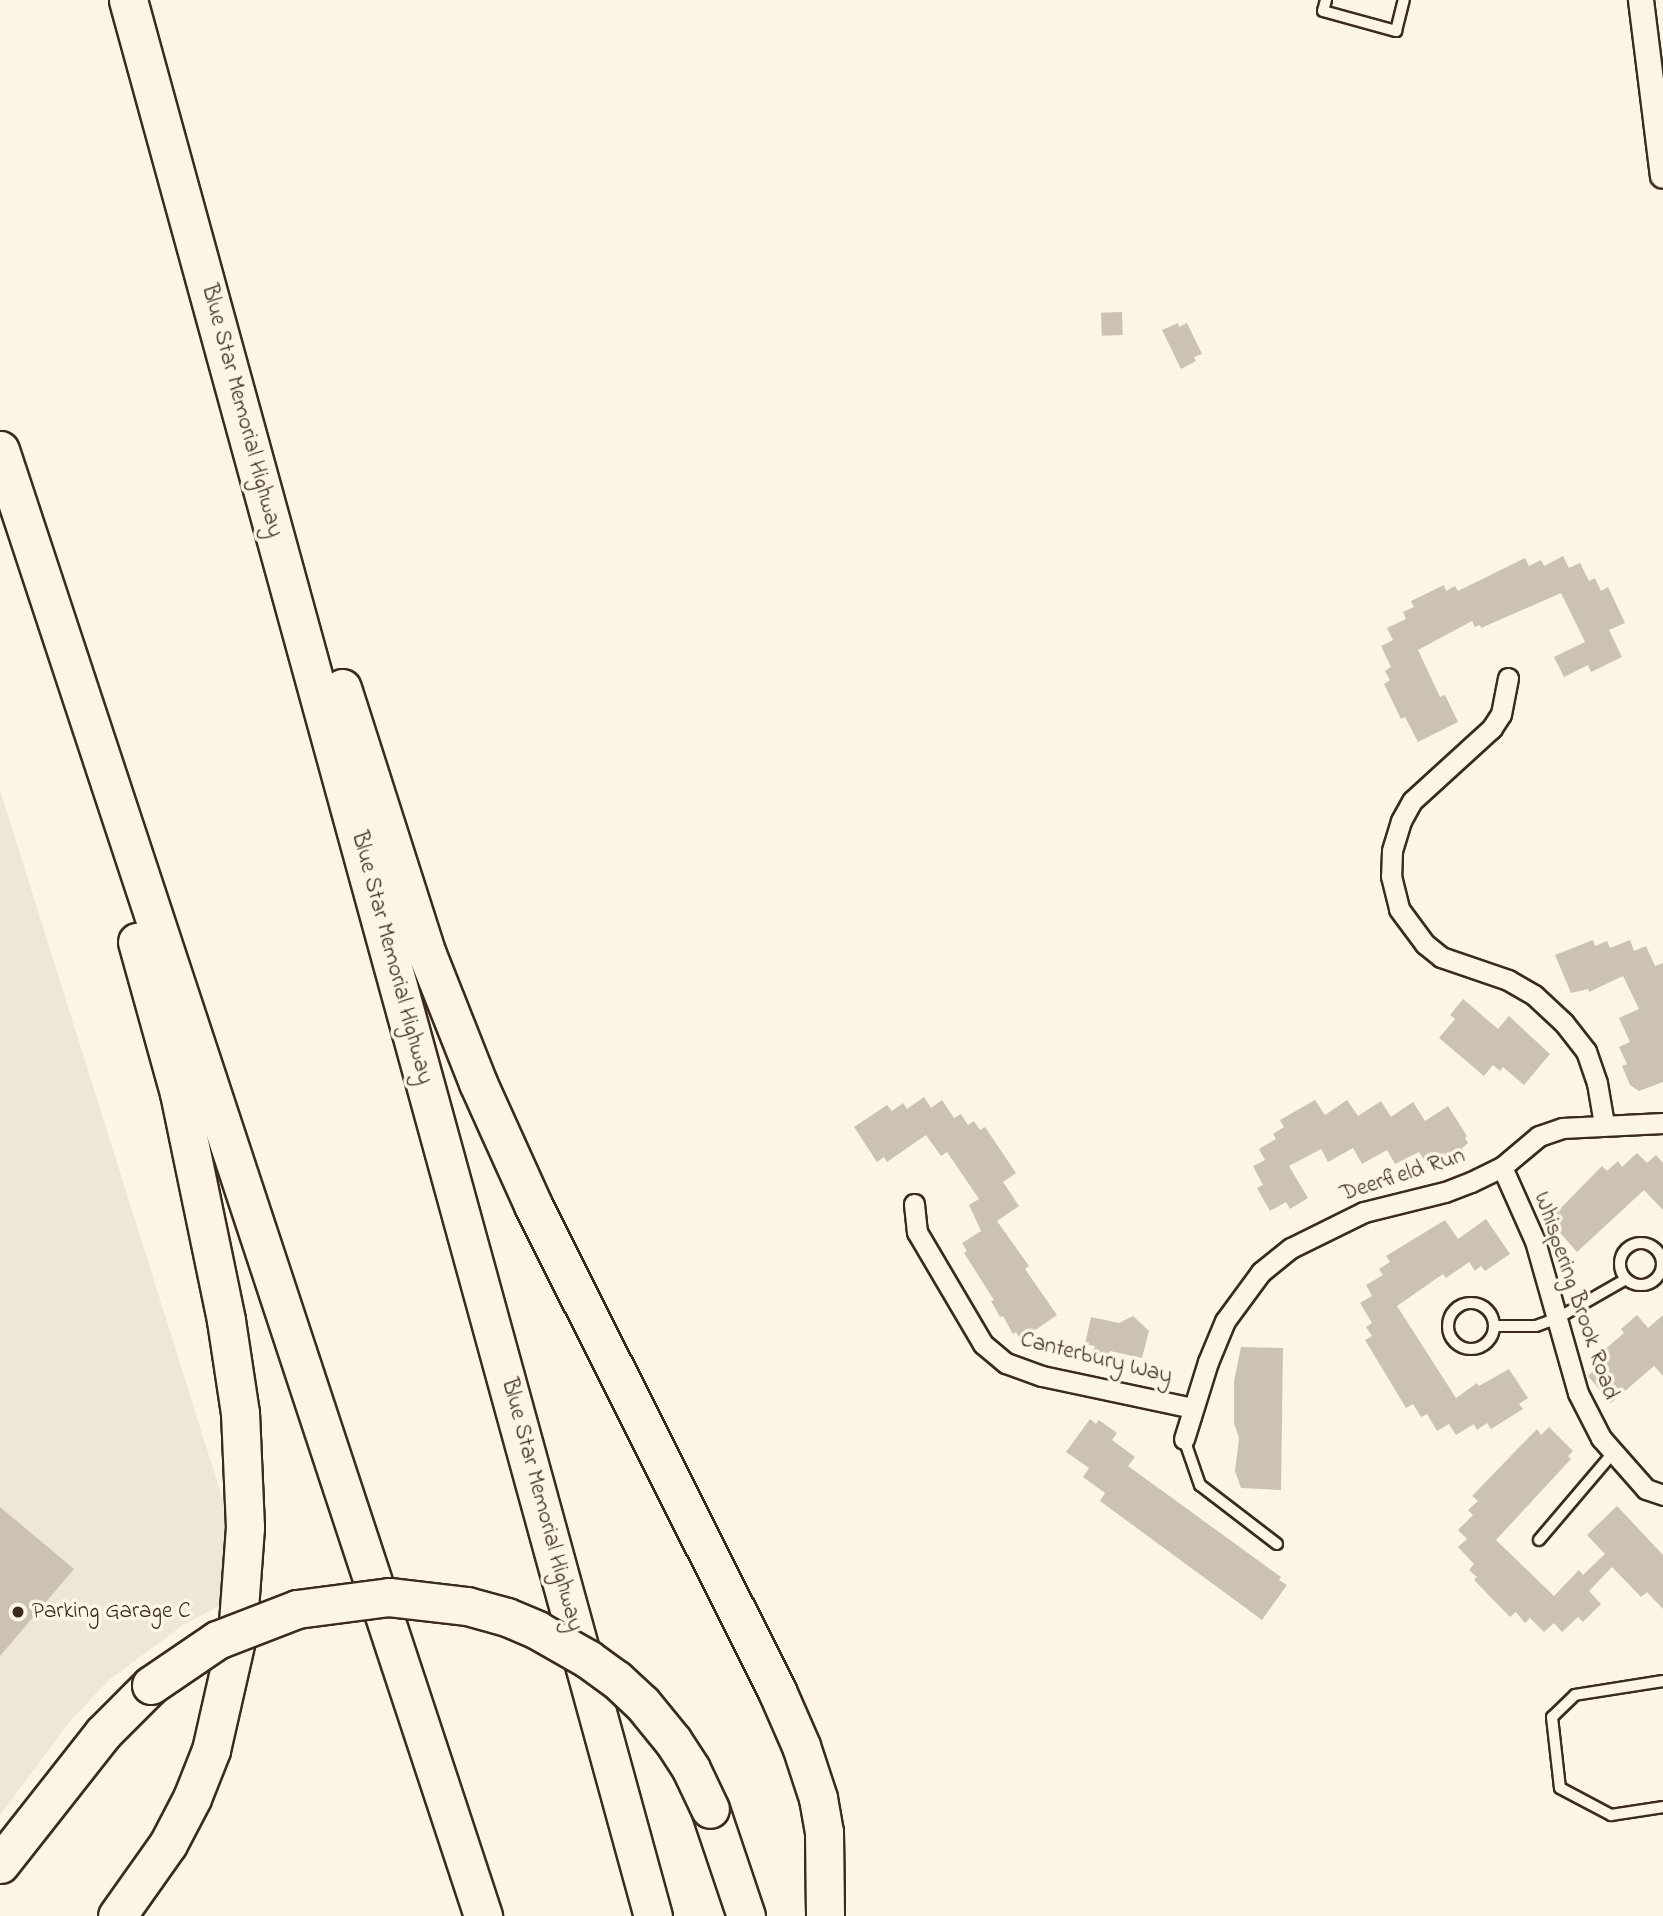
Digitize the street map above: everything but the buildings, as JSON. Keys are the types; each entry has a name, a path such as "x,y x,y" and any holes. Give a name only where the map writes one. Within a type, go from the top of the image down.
{"highway":[{"name":"Blue Star Memorial Highway","path":"128,0 653,1916"},
{"path":"194,240 308,579 410,903 461,1044 533,1205 781,1700 801,1746 818,1798 824,1832 825,1916"},
{"path":"0,451 179,1093 226,1320 243,1444 245,1527 242,1587 234,1659 221,1715 206,1765 184,1814 161,1856 117,1916"},
{"path":"0,451 483,1916"},
{"path":"0,1864 103,1732 151,1685 217,1640 297,1609 353,1599 389,1597 467,1606 507,1617 537,1630 588,1659 616,1679 642,1703 673,1741 691,1769 710,1809 746,1916"}],"street":[{"path":"1641,0 1663,176"},
{"path":"1508,678 1501,714 1492,728 1412,801 1401,821 1392,851 1391,876 1399,909 1425,944 1441,957 1508,980 1534,995 1564,1023 1586,1051 1597,1083 1604,1124"},
{"name":"Deerfield Run","path":"1184,1439 1225,1321 1254,1279 1281,1256 1328,1227 1364,1212 1445,1192 1502,1167 1539,1136 1562,1128 1663,1123"},
{"name":"Whispering Brook Road","path":"1502,1167 1535,1241 1578,1393 1601,1438 1646,1489 1663,1495"},
{"name":"Canterbury Way","path":"914,1204 918,1232 983,1345 1006,1363 1042,1376 1193,1408"}],"lane":[{"path":"1326,0 1323,11 1396,31 1404,0"},
{"path":"1646,1243 1657,1250 1662,1264 1652,1282 1639,1285 1626,1279 1620,1260 1626,1248 1646,1243"},
{"path":"1494,1326 1536,1326 1558,1318 1626,1279"},
{"path":"1475,1303 1488,1310 1494,1326 1485,1344 1471,1349 1452,1338 1448,1324 1450,1317 1460,1306 1475,1303"},
{"path":"1184,1439 1199,1485 1277,1544"},
{"path":"1539,1540 1614,1452"},
{"path":"1663,1682 1575,1695 1552,1717 1560,1788 1611,1815 1663,1807"}],"shaded area":[{"path":"0,790 227,1513 227,1602 183,1625 109,1680 71,1720 0,1815"}],"place":[{"name":"Parking Garage C","path":"18,1612"}]}
